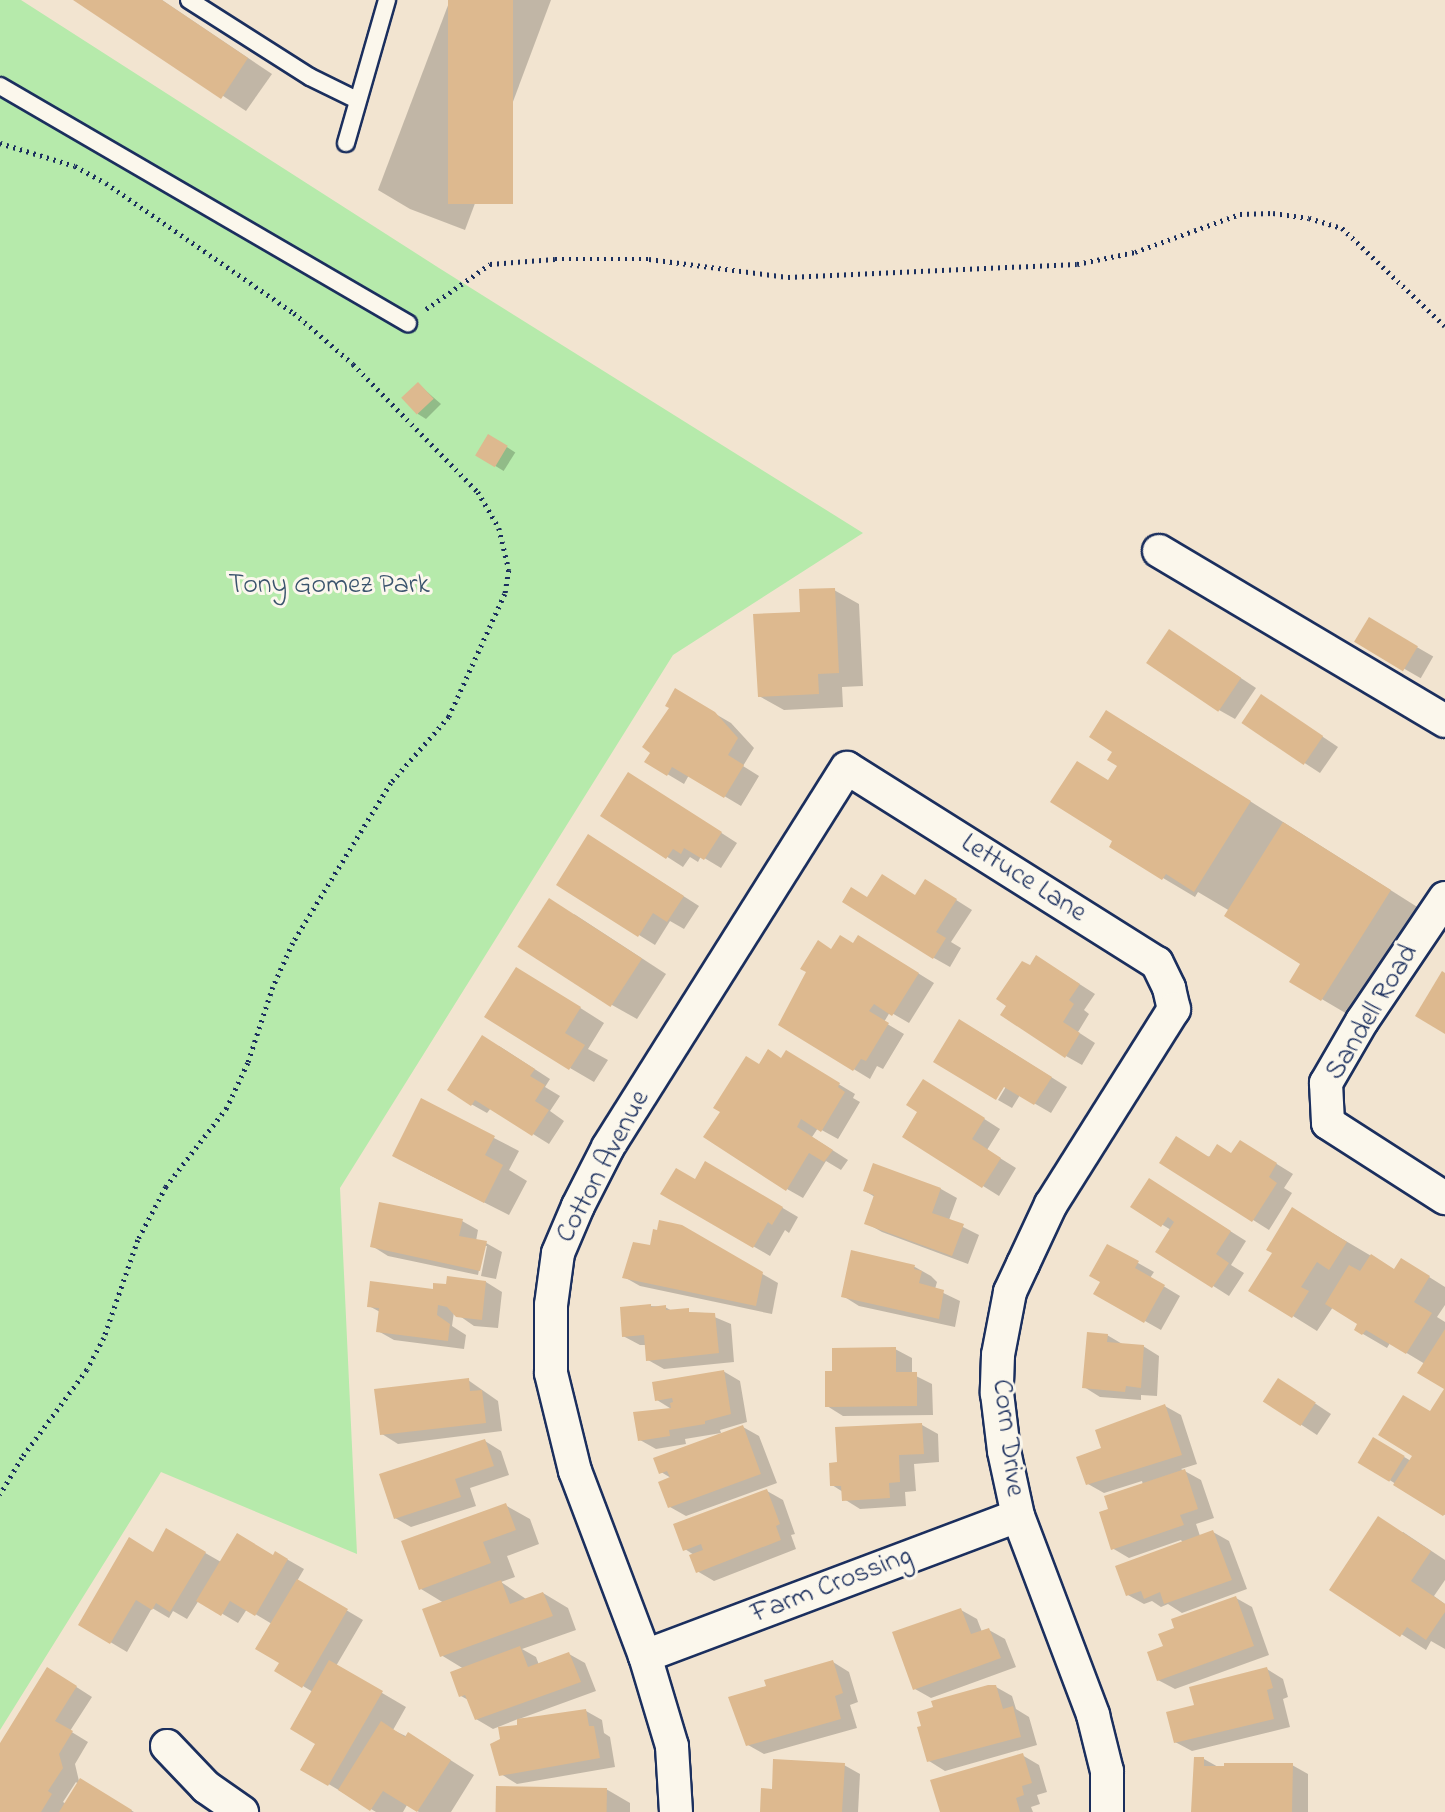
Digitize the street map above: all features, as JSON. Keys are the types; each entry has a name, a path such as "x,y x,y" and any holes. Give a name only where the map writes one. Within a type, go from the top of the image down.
{"street":[{"path":"1159,551 1445,722"},
{"name":"Lettuce Lane","path":"847,768 1157,964 1170,988 1174,1009"},
{"name":"Cotton Avenue","path":"676,1812 672,1746 645,1656 575,1471 551,1373 551,1304 558,1253 608,1146 847,768"},
{"name":"Sandell Road","path":"1445,898 1362,1021 1326,1083 1328,1122 1445,1198"},
{"name":"Corn Drive","path":"1107,1812 1107,1771 1093,1715 1018,1516 1004,1451 997,1393 1002,1322 1010,1293 1051,1204 1174,1009"},
{"name":"Farm Crossing","path":"645,1656 1018,1516"},
{"path":"167,1746 206,1787 242,1812"}],"lane":[{"path":"189,0 310,77 357,100"},
{"path":"346,143 387,0"},
{"path":"0,86 408,323"}],"path":[{"path":"0,143 75,166 106,183 294,313 353,364 478,492 499,528 509,570 505,594 449,717 391,783 293,943 273,987 248,1063 227,1108 166,1187 138,1240 104,1338 65,1404 22,1458 0,1495"},
{"path":"408,323 490,264 555,259 649,259 788,277 1077,264 1135,252 1240,214 1272,213 1309,218 1342,228 1445,326"}],"green space":[{"name":"Tony Gomez Park","path":"0,0 21,0 439,268 863,533 673,655 340,1188 357,1554 161,1472 0,1730"}],"building":[{"path":"73,0 162,0 248,58 221,99"},
{"path":"448,0 513,0 513,204 448,204"},
{"path":"418,382 434,399 417,415 401,398"},
{"path":"488,434 508,446 495,467 475,455"},
{"path":"835,588 839,673 818,674 819,694 758,697 753,614 800,612 799,589"},
{"path":"1369,617 1418,646 1403,671 1354,642"},
{"path":"1169,629 1241,678 1218,712 1146,663"},
{"path":"675,688 715,712 738,738 728,755 744,765 724,798 672,767 667,776 644,762 650,753 642,747 669,708 665,706"},
{"path":"1261,694 1323,736 1304,765 1241,723"},
{"path":"1106,710 1251,801 1194,892 1166,874 1162,880 1109,847 1112,841 1050,802 1077,761 1108,780 1117,766 1107,760 1112,752 1089,737"},
{"path":"628,772 722,832 704,860 684,848 681,854 673,849 666,859 600,816"},
{"path":"1283,822 1391,890 1321,1001 1289,982 1300,964 1224,916"},
{"path":"588,834 684,896 667,922 653,913 638,937 556,885"},
{"path":"882,874 915,895 925,879 957,899 936,932 946,938 933,959 842,902 851,887 867,897"},
{"path":"549,898 642,958 611,1007 517,947"},
{"path":"840,935 853,943 858,935 919,973 892,1016 874,1004 869,1011 889,1023 866,1061 861,1059 853,1071 778,1025 806,972 800,969 818,940 831,949"},
{"path":"1036,955 1080,984 1069,1000 1074,1004 1063,1022 1080,1033 1065,1058 1000,1015 1006,1006 996,999 1022,961 1030,965"},
{"path":"516,967 581,1007 565,1033 585,1045 569,1070 484,1017"},
{"path":"1442,971 1445,973 1445,1034 1415,1016"},
{"path":"959,1019 1052,1077 1034,1105 1004,1087 996,1100 933,1062"},
{"path":"482,1035 535,1069 530,1076 545,1085 535,1101 549,1110 532,1136 475,1100 471,1106 447,1090"},
{"path":"768,1049 781,1058 786,1050 840,1083 838,1087 845,1092 821,1132 801,1119 797,1127 833,1150 824,1162 809,1153 786,1191 703,1137 720,1112 713,1108 746,1056 759,1064"},
{"path":"923,1079 985,1118 972,1139 1001,1158 982,1188 902,1137 917,1112 906,1105"},
{"path":"421,1098 495,1136 485,1155 503,1165 484,1203 392,1156"},
{"path":"1176,1136 1209,1157 1217,1144 1231,1153 1240,1140 1277,1163 1269,1177 1277,1183 1252,1222 1159,1163"},
{"path":"705,1161 783,1207 772,1225 768,1222 753,1248 660,1194 676,1168 695,1179"},
{"path":"873,1163 941,1188 932,1213 964,1224 952,1256 864,1224 874,1195 863,1191"},
{"path":"1149,1178 1231,1231 1216,1254 1229,1263 1212,1288 1155,1252 1174,1222 1168,1217 1161,1227 1130,1207"},
{"path":"379,1202 463,1219 459,1236 487,1241 480,1271 370,1247"},
{"path":"1292,1207 1347,1242 1329,1270 1317,1262 1301,1287 1309,1291 1292,1318 1248,1291 1272,1253 1266,1250"},
{"path":"659,1220 682,1225 763,1272 756,1306 622,1278 633,1242 650,1245 653,1229 657,1230"},
{"path":"1107,1244 1139,1261 1135,1268 1165,1285 1144,1323 1093,1294 1100,1282 1089,1276"},
{"path":"851,1250 915,1265 914,1269 922,1271 919,1283 944,1290 939,1319 841,1297"},
{"path":"1371,1254 1394,1269 1401,1258 1430,1276 1414,1302 1432,1313 1406,1354 1366,1330 1362,1335 1354,1330 1357,1324 1325,1304 1349,1265 1360,1271"},
{"path":"447,1276 486,1281 482,1320 456,1317 447,1307 438,1305 437,1315 450,1324 448,1341 376,1332 379,1308 367,1307 370,1281 433,1289 433,1283 446,1284"},
{"path":"651,1304 651,1307 666,1305 666,1310 689,1308 689,1312 715,1313 719,1353 646,1361 644,1335 622,1337 620,1307"},
{"path":"1445,1329 1443,1516 1393,1485 1412,1456 1378,1435 1403,1395 1430,1411 1444,1389 1417,1373"},
{"path":"1087,1332 1108,1334 1107,1342 1144,1345 1141,1388 1126,1386 1125,1392 1082,1388"},
{"path":"896,1347 896,1372 917,1372 917,1406 825,1407 825,1371 832,1371 832,1348"},
{"path":"724,1370 731,1414 705,1421 705,1424 669,1430 670,1436 638,1441 633,1412 671,1408 670,1403 673,1402 672,1398 655,1401 652,1382"},
{"path":"469,1378 470,1391 482,1390 486,1423 380,1435 374,1389"},
{"path":"1278,1378 1316,1403 1300,1426 1263,1401"},
{"path":"1165,1404 1182,1455 1086,1485 1076,1457 1101,1448 1095,1430"},
{"path":"922,1423 924,1454 899,1455 900,1482 889,1483 890,1498 842,1501 841,1486 830,1486 829,1463 837,1462 835,1427"},
{"path":"743,1425 761,1474 668,1508 658,1482 670,1477 667,1471 659,1474 653,1458"},
{"path":"1373,1437 1405,1456 1389,1482 1358,1463"},
{"path":"485,1439 494,1466 455,1479 461,1497 394,1519 379,1474"},
{"path":"1185,1469 1198,1509 1180,1515 1184,1525 1111,1550 1099,1512 1108,1509 1104,1496"},
{"path":"767,1489 780,1524 776,1526 781,1540 696,1573 689,1555 703,1550 701,1544 683,1551 673,1524"},
{"path":"506,1503 516,1530 483,1542 491,1563 419,1590 401,1541"},
{"path":"1378,1516 1431,1551 1411,1581 1445,1604 1445,1612 1426,1640 1407,1627 1400,1637 1329,1590"},
{"path":"166,1528 206,1552 170,1612 156,1603 152,1610 136,1600 110,1644 78,1625 129,1537 153,1552"},
{"path":"1213,1530 1232,1580 1164,1604 1160,1592 1144,1599 1141,1591 1126,1596 1115,1566"},
{"path":"237,1533 273,1555 275,1551 288,1559 255,1616 230,1601 221,1616 196,1601"},
{"path":"297,1579 348,1609 302,1688 274,1671 279,1663 255,1649"},
{"path":"501,1580 510,1604 543,1592 553,1616 440,1657 422,1609"},
{"path":"1236,1596 1254,1646 1157,1681 1147,1652 1163,1646 1158,1634 1174,1628 1171,1619"},
{"path":"961,1608 971,1634 989,1628 1001,1658 913,1690 892,1632"},
{"path":"520,1646 528,1667 569,1652 581,1682 475,1720 465,1695 459,1697 450,1672"},
{"path":"329,1660 383,1691 328,1786 300,1770 315,1744 290,1729"},
{"path":"833,1660 843,1693 835,1696 841,1719 746,1746 728,1697 766,1686 764,1680"},
{"path":"47,1667 77,1686 55,1721 73,1731 59,1754 63,1768 48,1791 52,1794 41,1812 0,1812 0,1743"},
{"path":"1267,1667 1273,1688 1267,1690 1274,1719 1174,1743 1166,1712 1194,1705 1189,1687"},
{"path":"996,1685 1003,1709 1013,1706 1021,1737 927,1762 917,1727 921,1726 917,1712 933,1707 931,1701"},
{"path":"586,1709 589,1726 594,1726 600,1758 499,1776 490,1744 500,1739 498,1727 517,1725 517,1719"},
{"path":"381,1721 405,1737 408,1732 451,1760 417,1812 383,1791 370,1811 338,1790"},
{"path":"1023,1753 1032,1783 1022,1786 1024,1795 1016,1798 1020,1812 940,1812 930,1780"},
{"path":"1194,1757 1204,1757 1204,1766 1224,1766 1224,1763 1293,1763 1292,1812 1191,1812"},
{"path":"773,1759 845,1763 842,1812 760,1812 761,1788 772,1789"},
{"path":"80,1778 132,1810 131,1812 59,1812"},
{"path":"496,1786 607,1788 607,1812 496,1812"}]}
